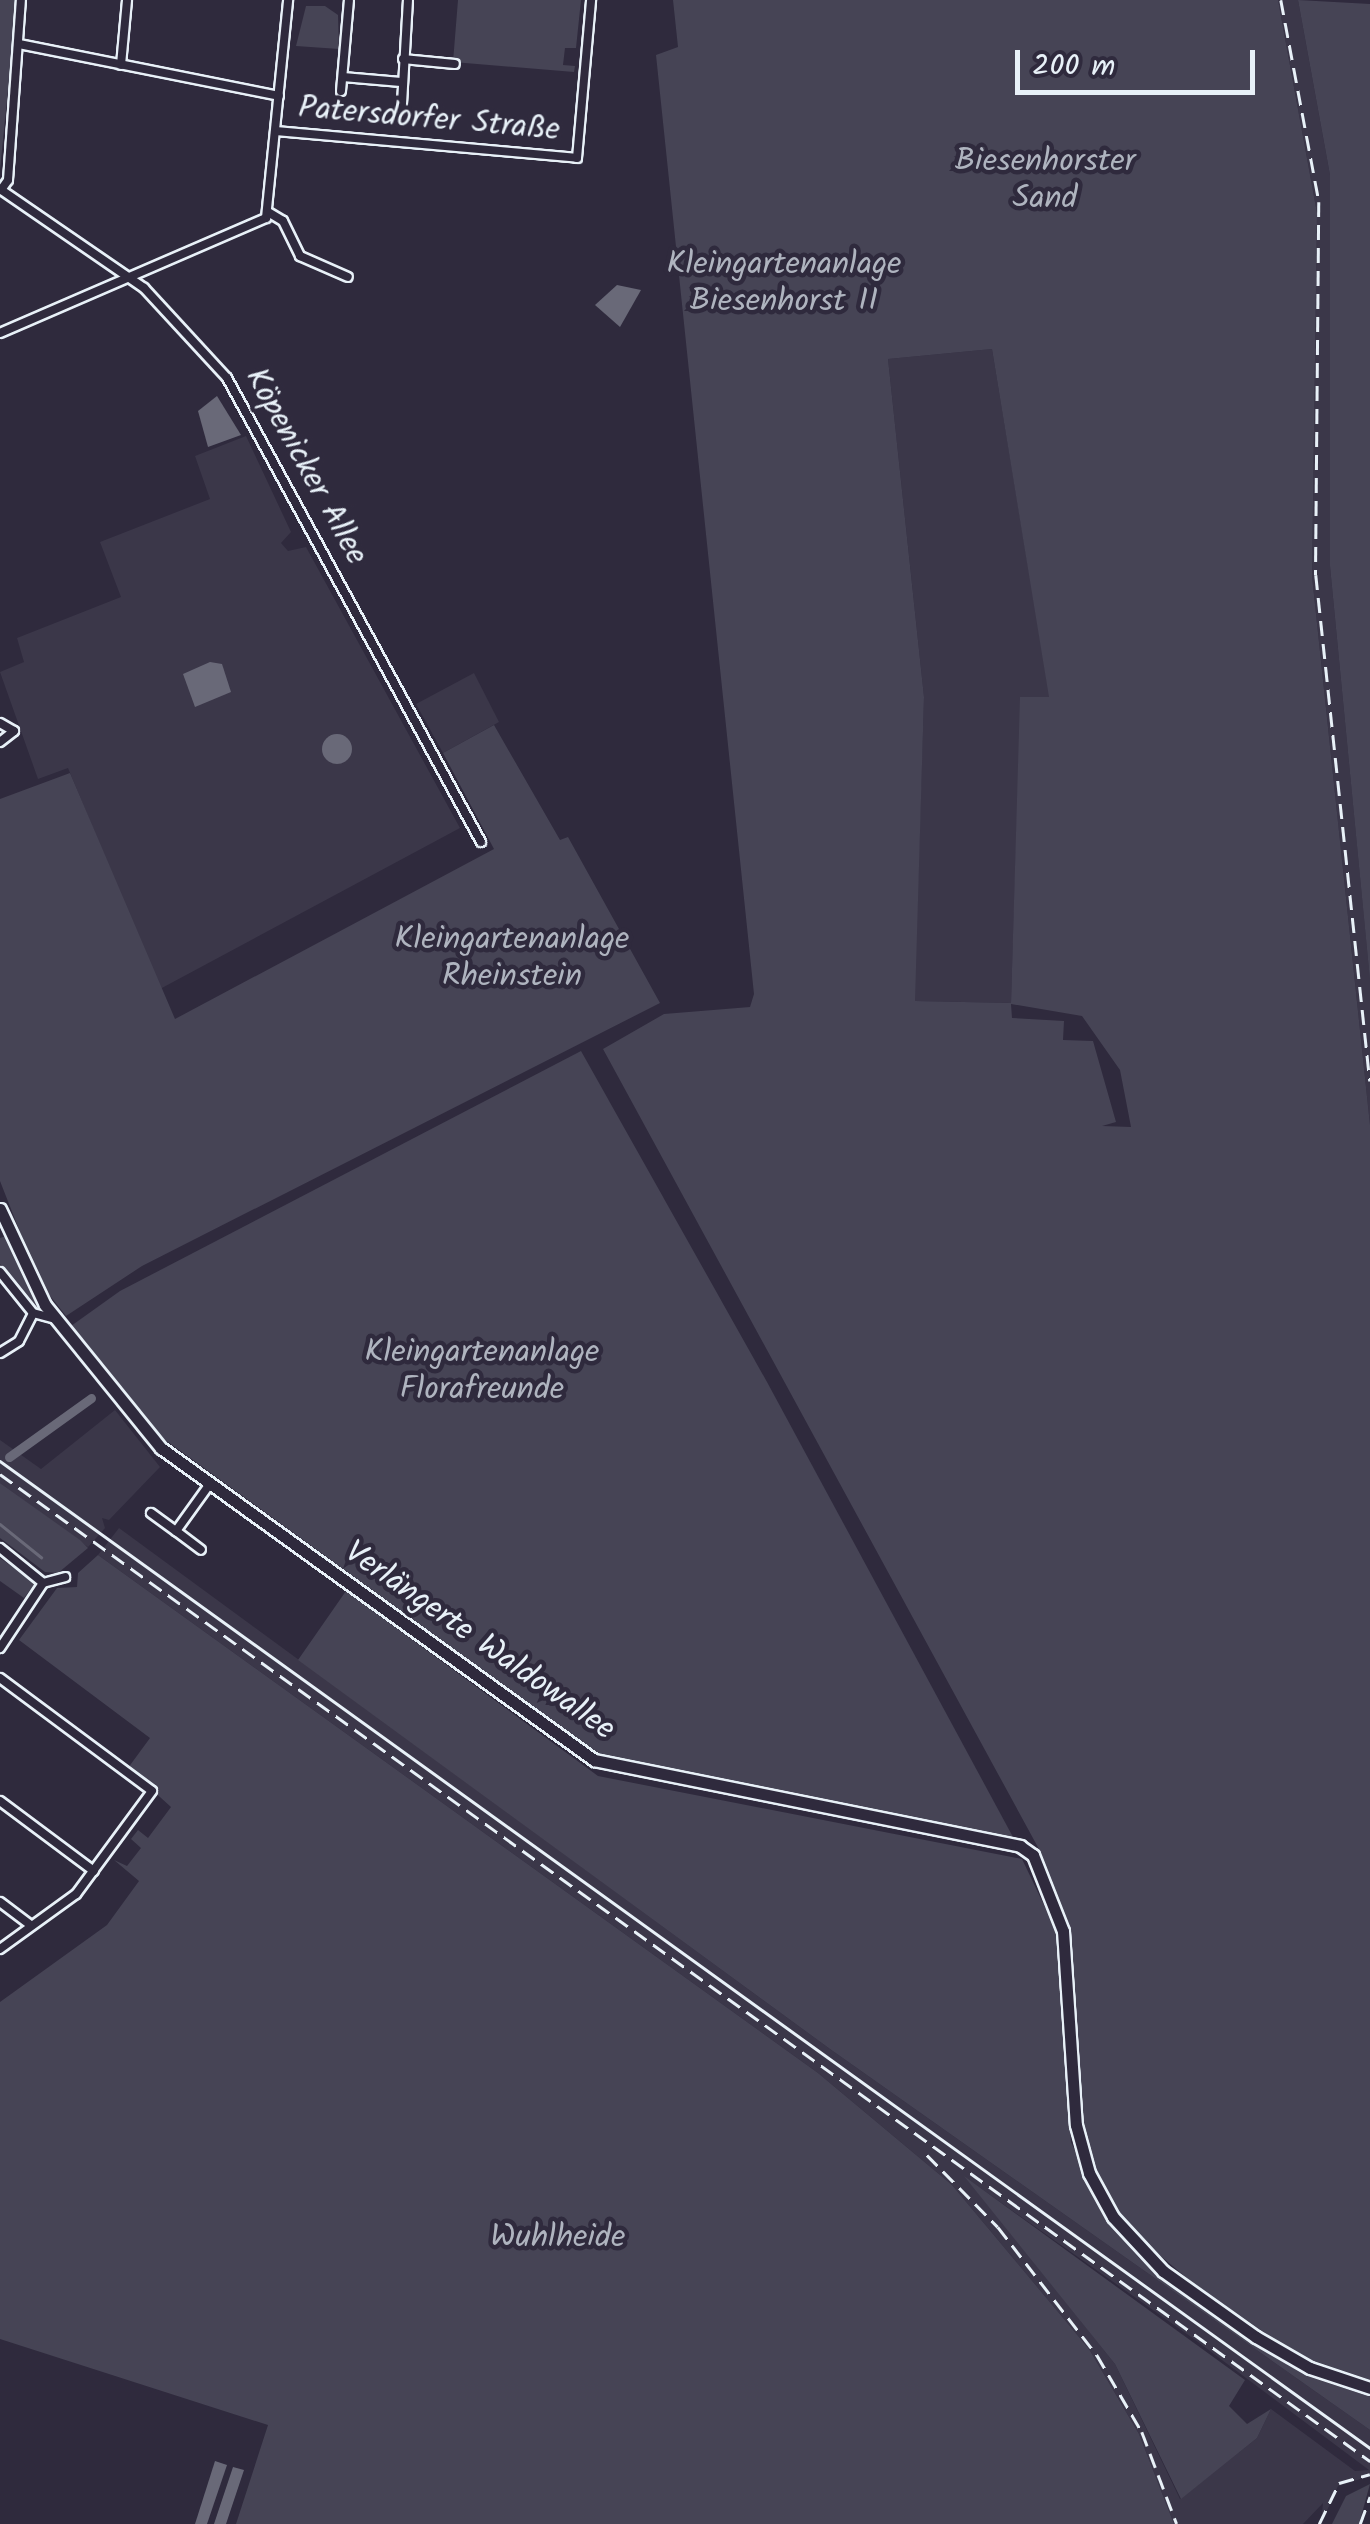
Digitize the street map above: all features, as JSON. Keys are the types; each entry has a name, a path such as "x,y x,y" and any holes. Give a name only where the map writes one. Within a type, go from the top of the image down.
{"street":[{"path":"1,190 22,0"},
{"path":"121,65 127,0"},
{"path":"0,334 252,228 268,212 288,0"},
{"path":"342,91 349,0"},
{"path":"401,121 408,0"},
{"name":"Patersdorfer Straße","path":"276,131 577,158 590,0"},
{"path":"19,44 279,96"},
{"path":"403,59 455,64"},
{"path":"343,77 401,82"},
{"name":"Köpenicker Allee","path":"1,190 130,279 183,324 241,396 481,842"},
{"path":"268,212 283,221 300,256 348,277"},
{"path":"0,722 14,731 0,742"},
{"name":"Verlängerte Waldowallee","path":"0,1209 33,1286 146,1433 209,1485 602,1763 1009,1844 1033,1855 1063,1930 1073,2106 1100,2196 1142,2252 1202,2299 1286,2356 1370,2388"},
{"path":"0,1272 33,1313 59,1322"},
{"path":"0,1353 19,1341 33,1313"},
{"path":"176,1531 209,1485"},
{"path":"151,1513 201,1550"},
{"path":"0,1548 43,1583"},
{"path":"0,1648 43,1583 65,1577"},
{"path":"0,1678 152,1791 76,1894 0,1949"},
{"path":"0,1800 94,1871"},
{"path":"0,1902 31,1925"}],"shaded area":[{"path":"1278,0 1298,0 1330,175 1330,566 1370,979 1370,1125 1312,576 1317,213"},
{"path":"992,349 1050,698 1021,697 1011,1003 914,1001 924,697 888,359"},
{"path":"246,436 291,532 281,543 288,551 306,547 460,828 160,989 68,768 38,779 0,672 24,662 17,638 121,597 100,542 210,499 195,456"},
{"path":"474,673 499,722 443,753 416,704"},
{"path":"115,1410 160,1467 109,1520 102,1518 105,1528 88,1547 0,1483 0,1440 41,1469"},
{"path":"119,1528 830,2049 1370,2430 1370,2476 1338,2486 1321,2524 1323,2503 1303,2524 1174,2524 1139,2434 1089,2349 952,2185 818,2073 98,1555","holes":["969,2180 1194,2339 1369,2470 1355,2471 1271,2409 1257,2438 1180,2499 1115,2364"]}],"green space":[{"path":"0,0 17,0 0,170"},
{"path":"458,0 581,0 576,48 565,48 563,65 575,66 574,72 453,62"},
{"path":"673,0 1278,0 1317,213 1312,576 1370,1125 1370,2383 1303,2359 1194,2284 1132,2232 1107,2193 1090,2158 1079,2108 1067,1931 1040,1851 603,1049 664,1014 750,1007 754,994 656,55 678,47","holes":["992,349 1049,697 1020,697 1011,1003 915,1001 924,697 888,359","1011,1004 1082,1016 1120,1070 1131,1127 1102,1126 1116,1122 1093,1041 1063,1040 1064,1021 1012,1018"]},
{"path":"1298,0 1370,4 1370,980 1330,566 1330,175"},
{"path":"306,6 325,6 338,15 339,49 296,46"},
{"name":"Kleingartenanlage Rheinstein","path":"494,725 560,840 568,837 660,1003 142,1266 66,1316 40,1283 0,1181 0,799 70,773 175,1019 494,849 443,753"},
{"name":"Kleingartenanlage Florafreunde","path":"581,1051 767,1382 1013,1837 601,1756 157,1434 71,1326 120,1291"},
{"path":"6,1236 41,1306 38,1310 0,1264 0,1238"},
{"path":"0,1483 88,1548 58,1573 45,1572 0,1538"},
{"name":"Wuhlheide","path":"98,1555 818,2073 952,2185 1089,2349 1139,2434 1174,2524 236,2524 268,2425 0,2339 0,2002 107,1925 139,1881 114,1860 127,1866 141,1848 131,1839 138,1830 148,1838 171,1807 128,1768 150,1738 19,1640 57,1588 77,1587 78,1573"},
{"path":"0,1558 35,1583 24,1598 0,1581"},
{"path":"346,1591 598,1776 1022,1859 1056,1930 1071,2142 1106,2219 1139,2258 1232,2326 1302,2369 1370,2394 1370,2430 830,2049 298,1660"},
{"path":"964,2176 1245,2380 1229,2406 1247,2424 1271,2409 1257,2438 1181,2499 1115,2364"},
{"path":"1370,2484 1359,2524 1332,2524 1346,2496"}],"water":[{"path":"617,285 641,290 620,327 595,305"},
{"path":"217,396 241,435 208,447 198,411"},
{"path":"210,662 222,664 231,692 195,707 183,674"},
{"path":"337,734 348,738 352,749 348,760 337,764 326,760 322,749 326,738"},
{"path":"215,2461 227,2465 207,2524 195,2524"},
{"path":"233,2467 244,2470 226,2524 214,2524"}],"waterway":[{"path":"9,1457 91,1398"},
{"path":"0,1524 41,1557"}],"tram line":[{"path":"0,1461 1370,2448"}],"railway":[{"path":"1281,0 1319,202 1316,575 1370,1081"},
{"path":"0,1474 1370,2461"},
{"path":"927,2155 998,2227 1097,2355 1142,2432 1177,2524"},
{"path":"1319,2524 1339,2483 1370,2474"},
{"path":"1360,2524 1370,2497"}],"park label":[{"name":"Biesenhorster Sand","path":"1045,182"},
{"name":"Kleingartenanlage Biesenhorst II","path":"784,284"}]}
